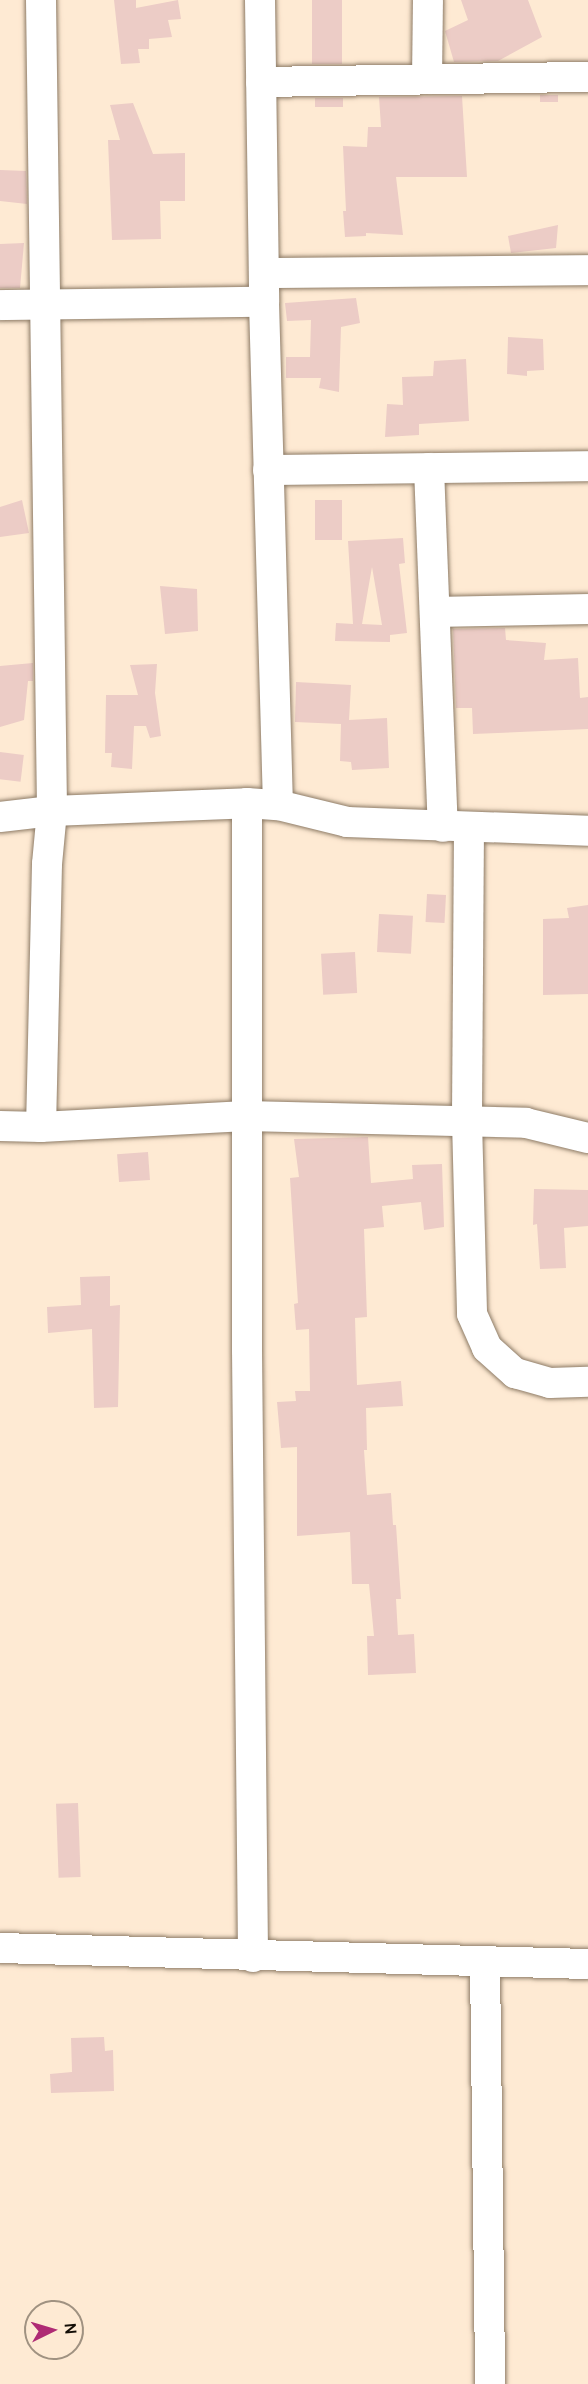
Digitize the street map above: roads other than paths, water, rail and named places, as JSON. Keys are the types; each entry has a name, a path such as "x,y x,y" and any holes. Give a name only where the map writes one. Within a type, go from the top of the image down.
{"street":[{"path":"41,0 52,811 47,864 41,1127"},
{"path":"260,0 264,302 278,805"},
{"path":"427,79 428,0"},
{"path":"261,82 588,76"},
{"path":"264,273 588,270"},
{"path":"0,305 264,302"},
{"path":"268,470 588,466"},
{"path":"429,468 435,612 456,827 467,1121 469,1296 477,1332 493,1355 515,1373 550,1383 588,1382"},
{"path":"435,612 588,609"},
{"path":"247,803 246,1116 253,1957"},
{"path":"0,817 52,811 247,803 278,805 347,822 588,831"},
{"path":"0,1126 41,1127 246,1116 526,1123 588,1138"},
{"path":"0,1948 253,1957 588,1964"},
{"path":"485,1962 490,2384"}]}
